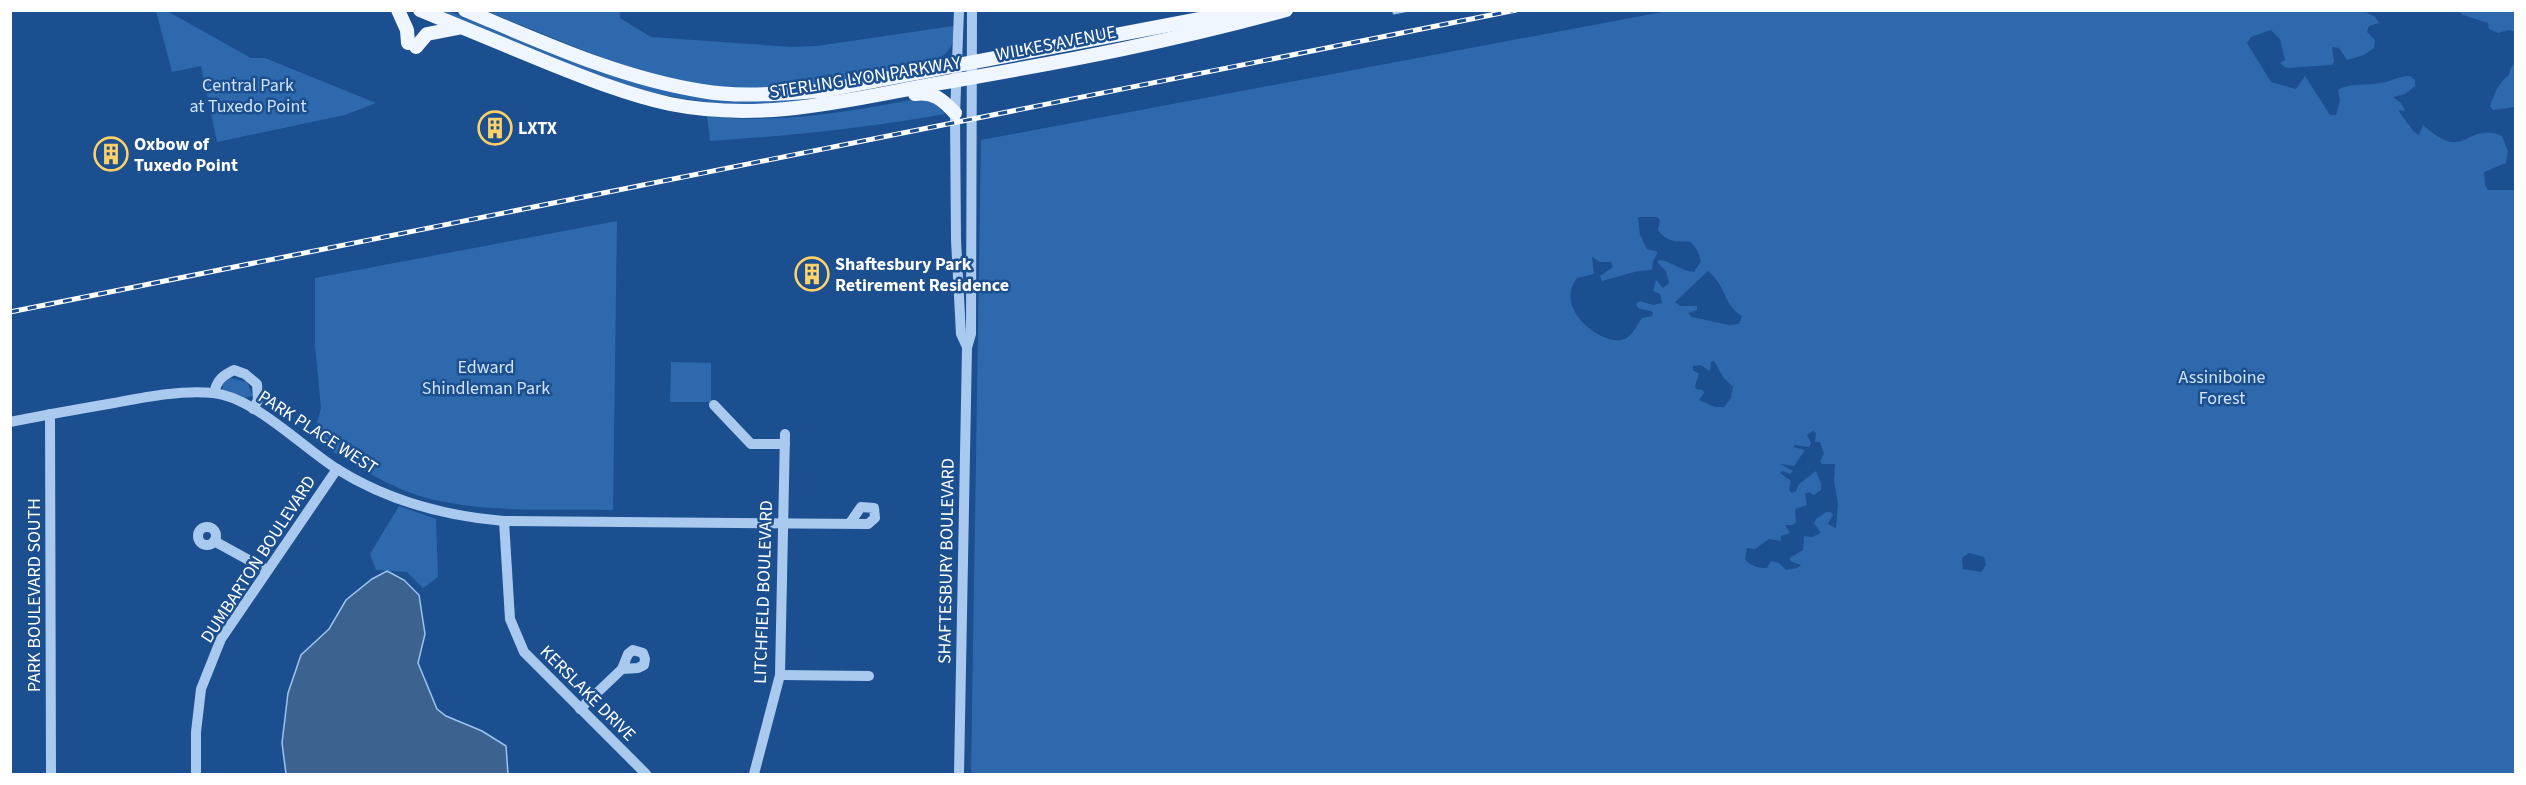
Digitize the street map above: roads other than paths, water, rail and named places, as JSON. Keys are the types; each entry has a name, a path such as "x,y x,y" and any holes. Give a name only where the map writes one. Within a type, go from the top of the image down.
{"main road":[{"path":"398,10 412,45 427,34 444,29 463,28"},
{"name":"STERLING LYON PARKWAY","path":"420,10 583,77 670,104 700,108 777,111 865,98 973,77"},
{"name":"STERLING LYON PARKWAY","path":"465,10 587,61 645,80 704,92 758,95 821,92 965,64"},
{"name":"WILKES AVENUE","path":"965,64 1221,15 1267,10"},
{"name":"WILKES AVENUE","path":"973,77 1223,28 1286,10"},
{"path":"865,98 931,94 939,97 956,113"}],"street":[{"path":"959,10 965,64"},
{"path":"965,64 972,10"},
{"name":"SHAFTESBURY BOULEVARD","path":"959,774 967,348 971,334 973,77 965,64"},
{"name":"SHAFTESBURY BOULEVARD","path":"965,64 958,80 956,113 956,240 961,334 967,348"},
{"path":"214,393 216,384 223,375 234,370 245,374 257,384 258,400 253,409"},
{"name":"PARK PLACE WEST","path":"10,423 157,395 214,393 232,398 253,409 336,469 391,497 436,512 472,519 504,521 850,523"},
{"name":"LITCHFIELD BOULEVARD","path":"714,405 752,444 785,439 780,675 754,774"},
{"name":"PARK BOULEVARD SOUTH","path":"50,414 51,774"},
{"name":"DUMBARTON BOULEVARD","path":"196,774 196,732 201,689 221,639 336,469"},
{"name":"KERSLAKE DRIVE","path":"504,521 510,619 524,652 643,774"},
{"path":"214,541 267,570"},
{"path":"580,709 622,669"},
{"path":"780,675 869,676"}],"waterway":[{"path":"1394,13 1409,10"}],"railway":[{"path":"10,312 1516,10"}],"place":[{"name":"LXTX","path":"495,128"},
{"name":"Oxbow of Tuxedo Point","path":"111,154"},
{"name":"Shaftesbury Park Retirement Residence","path":"812,274"}],"park label":[{"name":"Central Park at Tuxedo Point","path":"248,95"},
{"name":"Edward Shindleman Park","path":"486,377"},
{"name":"Assiniboine Forest","path":"2222,388"}]}
